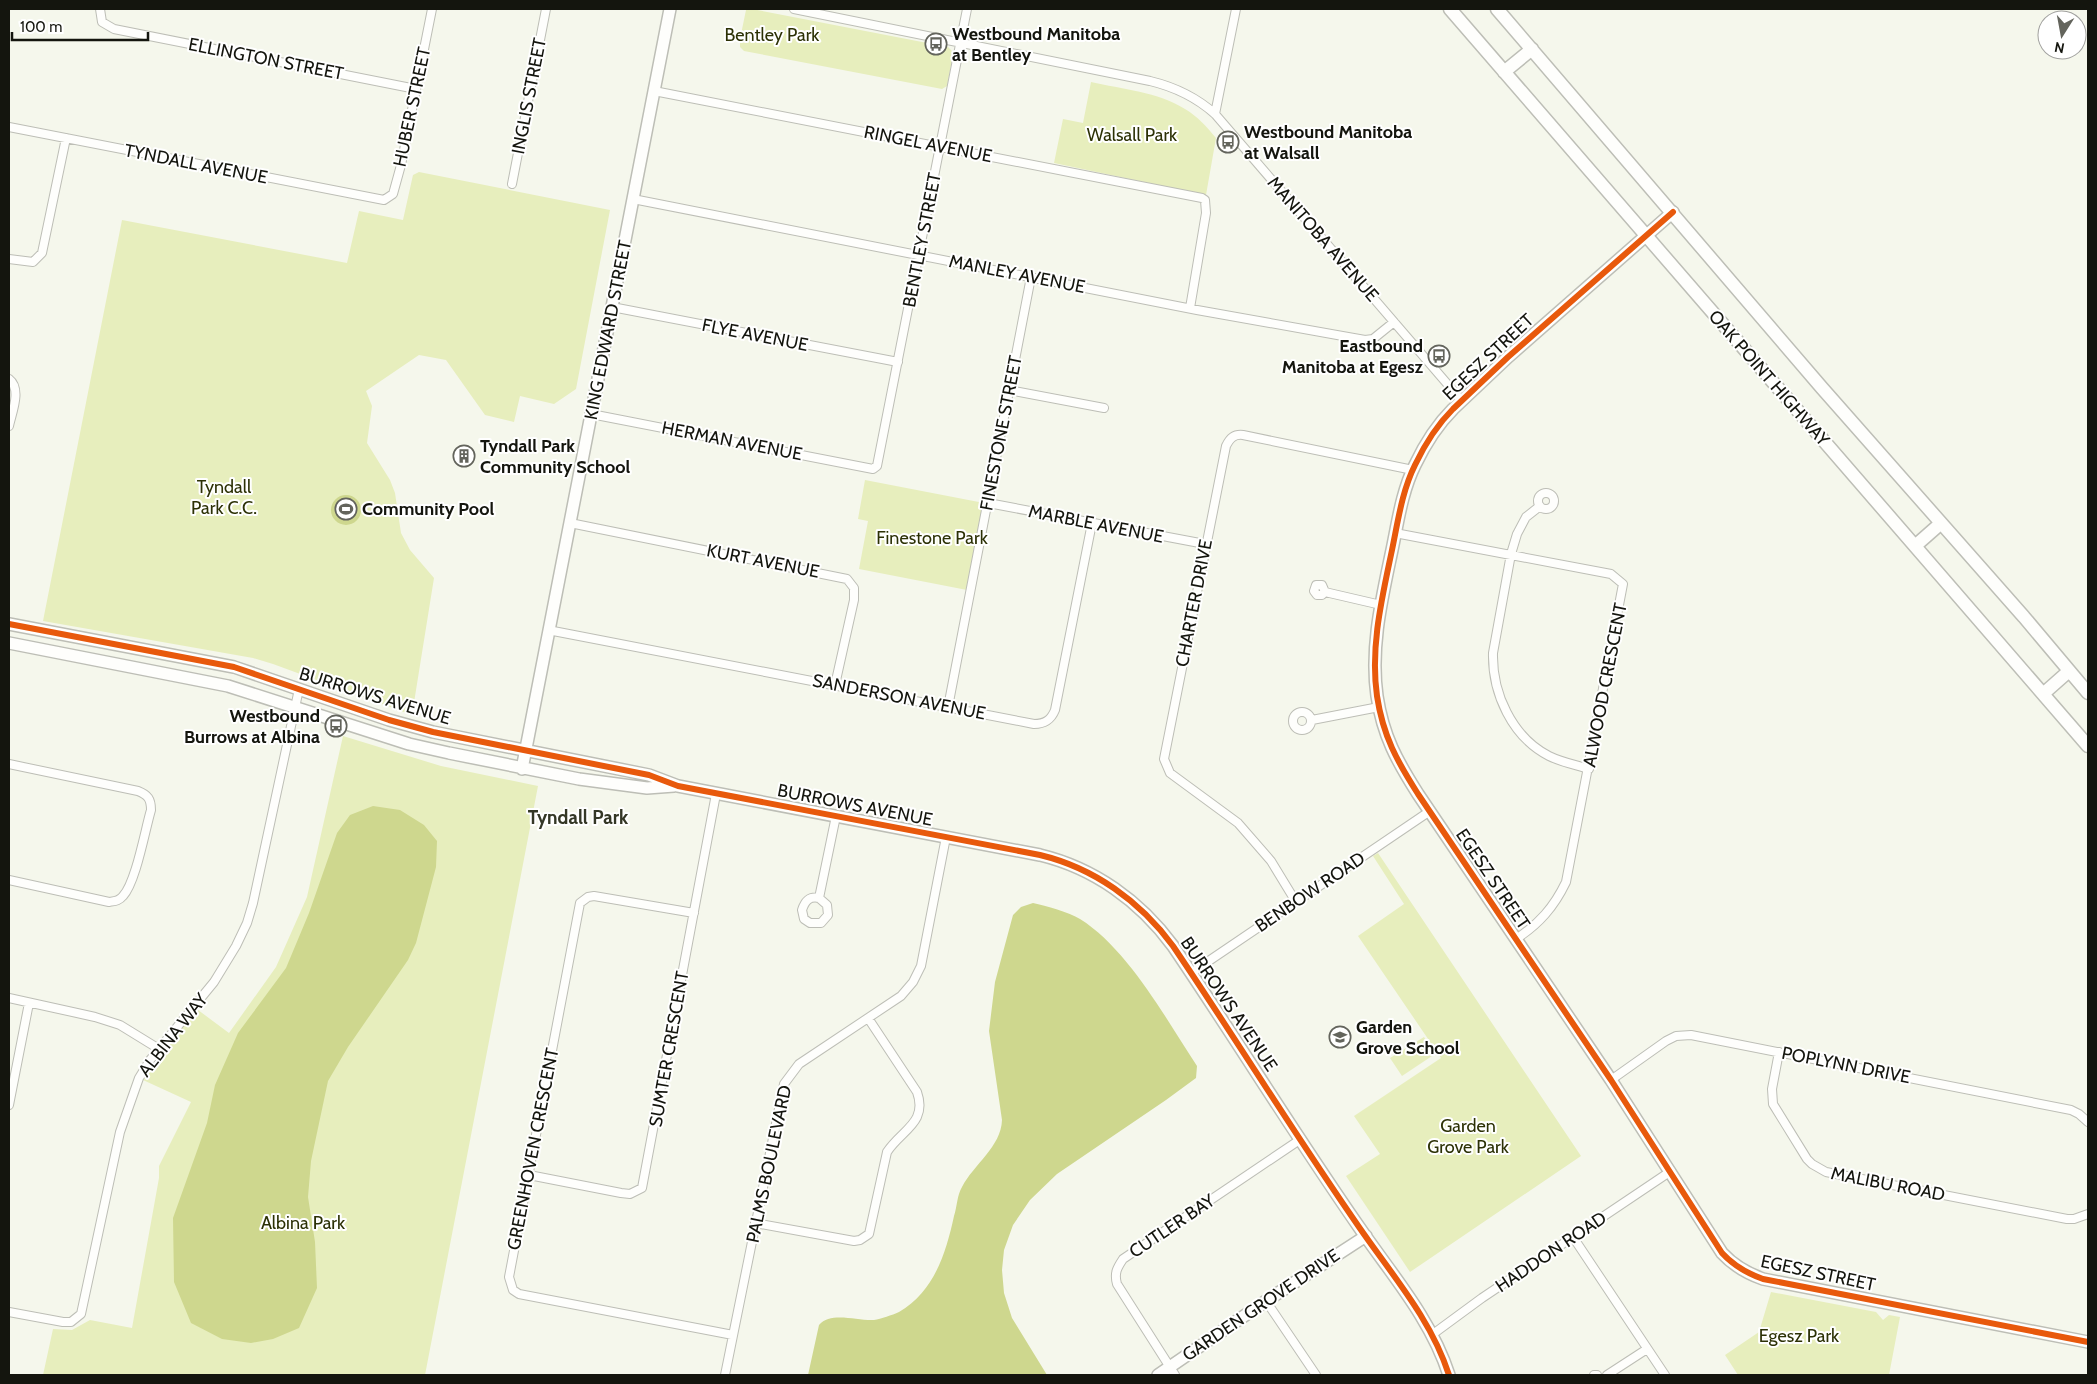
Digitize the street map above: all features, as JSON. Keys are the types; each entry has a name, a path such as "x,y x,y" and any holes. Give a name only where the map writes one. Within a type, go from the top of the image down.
{"main road":[{"name":"OAK POINT HIGHWAY","path":"1450,9 2088,746"},
{"name":"OAK POINT HIGHWAY","path":"1497,9 2088,693"},
{"path":"1504,72 1532,49"},
{"path":"1915,546 1940,524"},
{"path":"2043,694 2069,671"}],"street":[{"name":"ELLINGTON STREET","path":"100,9 102,22 114,29 416,89"},
{"name":"HUBER STREET","path":"384,200 393,194 432,9"},
{"name":"INGLIS STREET","path":"512,184 546,9"},
{"name":"KING EDWARD STREET","path":"522,769 670,9"},
{"name":"MANITOBA AVENUE","path":"794,9 1166,85 1194,97 1215,114 1462,401"},
{"name":"BENTLEY STREET","path":"873,469 878,466 967,9"},
{"path":"1215,114 1236,9"},
{"name":"RINGEL AVENUE","path":"654,91 1202,198 1205,200 1206,213 1190,308"},
{"name":"TYNDALL AVENUE","path":"9,127 384,200"},
{"path":"9,259 33,262 42,253 66,138"},
{"name":"MANLEY AVENUE","path":"633,199 1190,308 1365,340 1373,339 1394,322"},
{"name":"EGESZ STREET","path":"1673,212 1508,357 1445,417 1413,470 1403,498 1395,533 1381,605 1375,652 1375,676 1380,707 1395,758 1611,1080 1722,1253 1731,1262 1749,1274 1763,1279 2088,1342"},
{"name":"FINESTONE STREET","path":"948,707 1031,277"},
{"name":"FLYE AVENUE","path":"612,307 898,362"},
{"path":"9,379 13,382 16,390 9,426"},
{"path":"1009,390 1104,408"},
{"name":"HERMAN AVENUE","path":"592,414 873,469"},
{"name":"CHARTER DRIVE","path":"1296,902 1271,861 1238,823 1170,773 1164,758 1226,446 1230,438 1237,434 1413,470"},
{"name":"MARBLE AVENUE","path":"988,502 1205,544"},
{"path":"1540,506 1526,517 1521,524 1511,554 1493,653 1493,668 1500,698 1517,727 1548,755 1566,763 1589,769"},
{"name":"KURT AVENUE","path":"570,523 846,579 854,588 854,600 835,685"},
{"name":"SANDERSON AVENUE","path":"548,630 1041,724 1052,716 1092,523"},
{"name":"ALWOOD CRESCENT","path":"1395,533 1611,574 1623,584 1566,882 1557,901 1548,913 1528,932 1516,939"},
{"path":"1325,592 1381,605"},
{"name":"BURROWS AVENUE","path":"9,624 234,667 389,720 433,732 649,775 678,786 716,794 1054,859 1081,869 1106,882 1144,912 1160,928 1366,1236 1422,1316 1433,1334 1449,1375"},
{"name":"BURROWS AVENUE","path":"9,643 228,686 409,744 522,769 647,788 678,786"},
{"name":"ALBINA WAY","path":"9,1312 63,1322 71,1322 81,1314 120,1132 138,1078 159,1049 214,982 236,946 247,923 253,903 299,689"},
{"path":"1312,720 1380,707"},
{"path":"9,764 138,791 151,800 151,810 136,866 124,896 118,901 109,902 9,880"},
{"name":"SUMTER CRESCENT","path":"528,1175 621,1193 630,1194 642,1188 716,794"},
{"name":"BENBOW ROAD","path":"1191,973 1430,811"},
{"path":"819,898 836,816"},
{"name":"PALMS BOULEVARD","path":"725,1375 784,1084 799,1064 901,996 918,974 924,954 946,837"},
{"name":"GREENHOVEN CRESCENT","path":"694,913 594,896 588,897 580,903 509,1277 513,1290 519,1294 733,1335"},
{"path":"9,998 95,1016 120,1025 159,1049"},
{"path":"9,1105 29,1003"},
{"path":"755,1223 854,1241 860,1240 869,1234 887,1152 916,1120 920,1099 918,1092 868,1018"},
{"name":"POPLYNN DRIVE","path":"1611,1080 1676,1036 1691,1035 2071,1110 2088,1122"},
{"name":"MALIBU ROAD","path":"1778,1052 1772,1089 1773,1104 1808,1159 1819,1169 1826,1172 2066,1218 2088,1214"},
{"name":"CUTLER BAY","path":"1173,1371 1117,1284 1116,1270 1123,1259 1301,1139"},
{"name":"HADDON ROAD","path":"1433,1334 1482,1298 1671,1171"},
{"name":"GARDEN GROVE DRIVE","path":"1158,1375 1173,1371 1266,1301 1366,1236"},
{"path":"1573,1237 1666,1375"},
{"path":"1266,1301 1316,1375"},
{"path":"1607,1375 1647,1349"}],"green space":[{"name":"Bentley Park","path":"752,9 948,47 953,52 953,55 947,86 942,89 744,51 740,47 740,39 746,10"},
{"name":"Walsall Park","path":"1091,82 1152,95 1174,103 1202,122 1216,138 1206,195 1054,163 1063,119 1083,123"},
{"name":"Tyndall Park C.C.","path":"419,172 610,210 576,389 554,404 520,396 514,422 485,415 446,360 419,355 366,391 372,406 367,443 390,480 395,493 401,533 410,550 434,578 412,715 253,658 43,621 122,220 347,263 359,211 403,220 413,175"},
{"name":"Finestone Park","path":"865,480 984,503 967,590 859,569 868,521 858,519"},
{"name":"Albina Park","path":"343,736 441,766 538,786 425,1375 43,1375 53,1329 72,1330 90,1320 132,1328 159,1178 159,1166 191,1102 143,1080 194,1007 229,1033 276,967 307,897"},
{"name":"Garden Grove Park","path":"1378,853 1581,1156 1410,1272 1346,1176 1380,1154 1354,1116 1441,1058 1358,936 1404,904 1373,856"},
{"path":"1424,1037 1435,1054 1402,1076 1390,1058"},
{"name":"Egesz Park","path":"1771,1292 1876,1312 1883,1320 1889,1315 1900,1317 1889,1375 1738,1375 1725,1355 1759,1332"}],"shaded area":[{"name":"Community Pool","path":"346,495 357,499 361,510 357,521 346,525 335,521 331,510 335,499"},
{"path":"373,806 400,810 424,825 437,841 436,867 416,943 408,960 348,1047 328,1081 311,1161 308,1197 315,1242 317,1288 299,1328 273,1339 251,1343 222,1339 191,1323 174,1282 173,1218 207,1123 215,1085 238,1033 286,968 309,913 337,833 350,815"},
{"path":"1033,903 1075,916 1098,932 1114,948 1145,986 1197,1066 1196,1078 1057,1174 1030,1200 1013,1225 1004,1250 1002,1270 1004,1293 1012,1318 1047,1375 808,1375 819,1325 830,1318 874,1320 899,1312 921,1294 937,1270 947,1244 960,1190 992,1147 1000,1130 1002,1120 989,1031 995,982 1013,915 1021,907"}],"cycle path":[{"path":"1673,212 1508,357 1453,409 1437,428 1423,450 1411,475 1398,517 1378,623 1375,678 1377,696 1387,736 1397,759 1418,794 1611,1080 1722,1253 1731,1262 1746,1272 1763,1279 2088,1342"},
{"path":"9,624 234,667 389,720 433,732 649,775 678,786 1040,855 1079,868 1114,888 1131,901 1173,946 1335,1192 1410,1298 1432,1335 1449,1375"}],"place":[{"name":"Westbound Manitoba at Bentley","path":"936,44"},
{"name":"Westbound Manitoba at Walsall","path":"1228,142"},
{"name":"Eastbound Manitoba at Egesz","path":"1439,356"},
{"name":"Tyndall Park Community School","path":"464,456"},
{"name":"Community Pool","path":"346,509"},
{"name":"Westbound Burrows at Albina","path":"336,726"},
{"name":"Garden Grove School","path":"1340,1037"}],"district":[{"name":"Tyndall Park","path":"578,817"}]}
